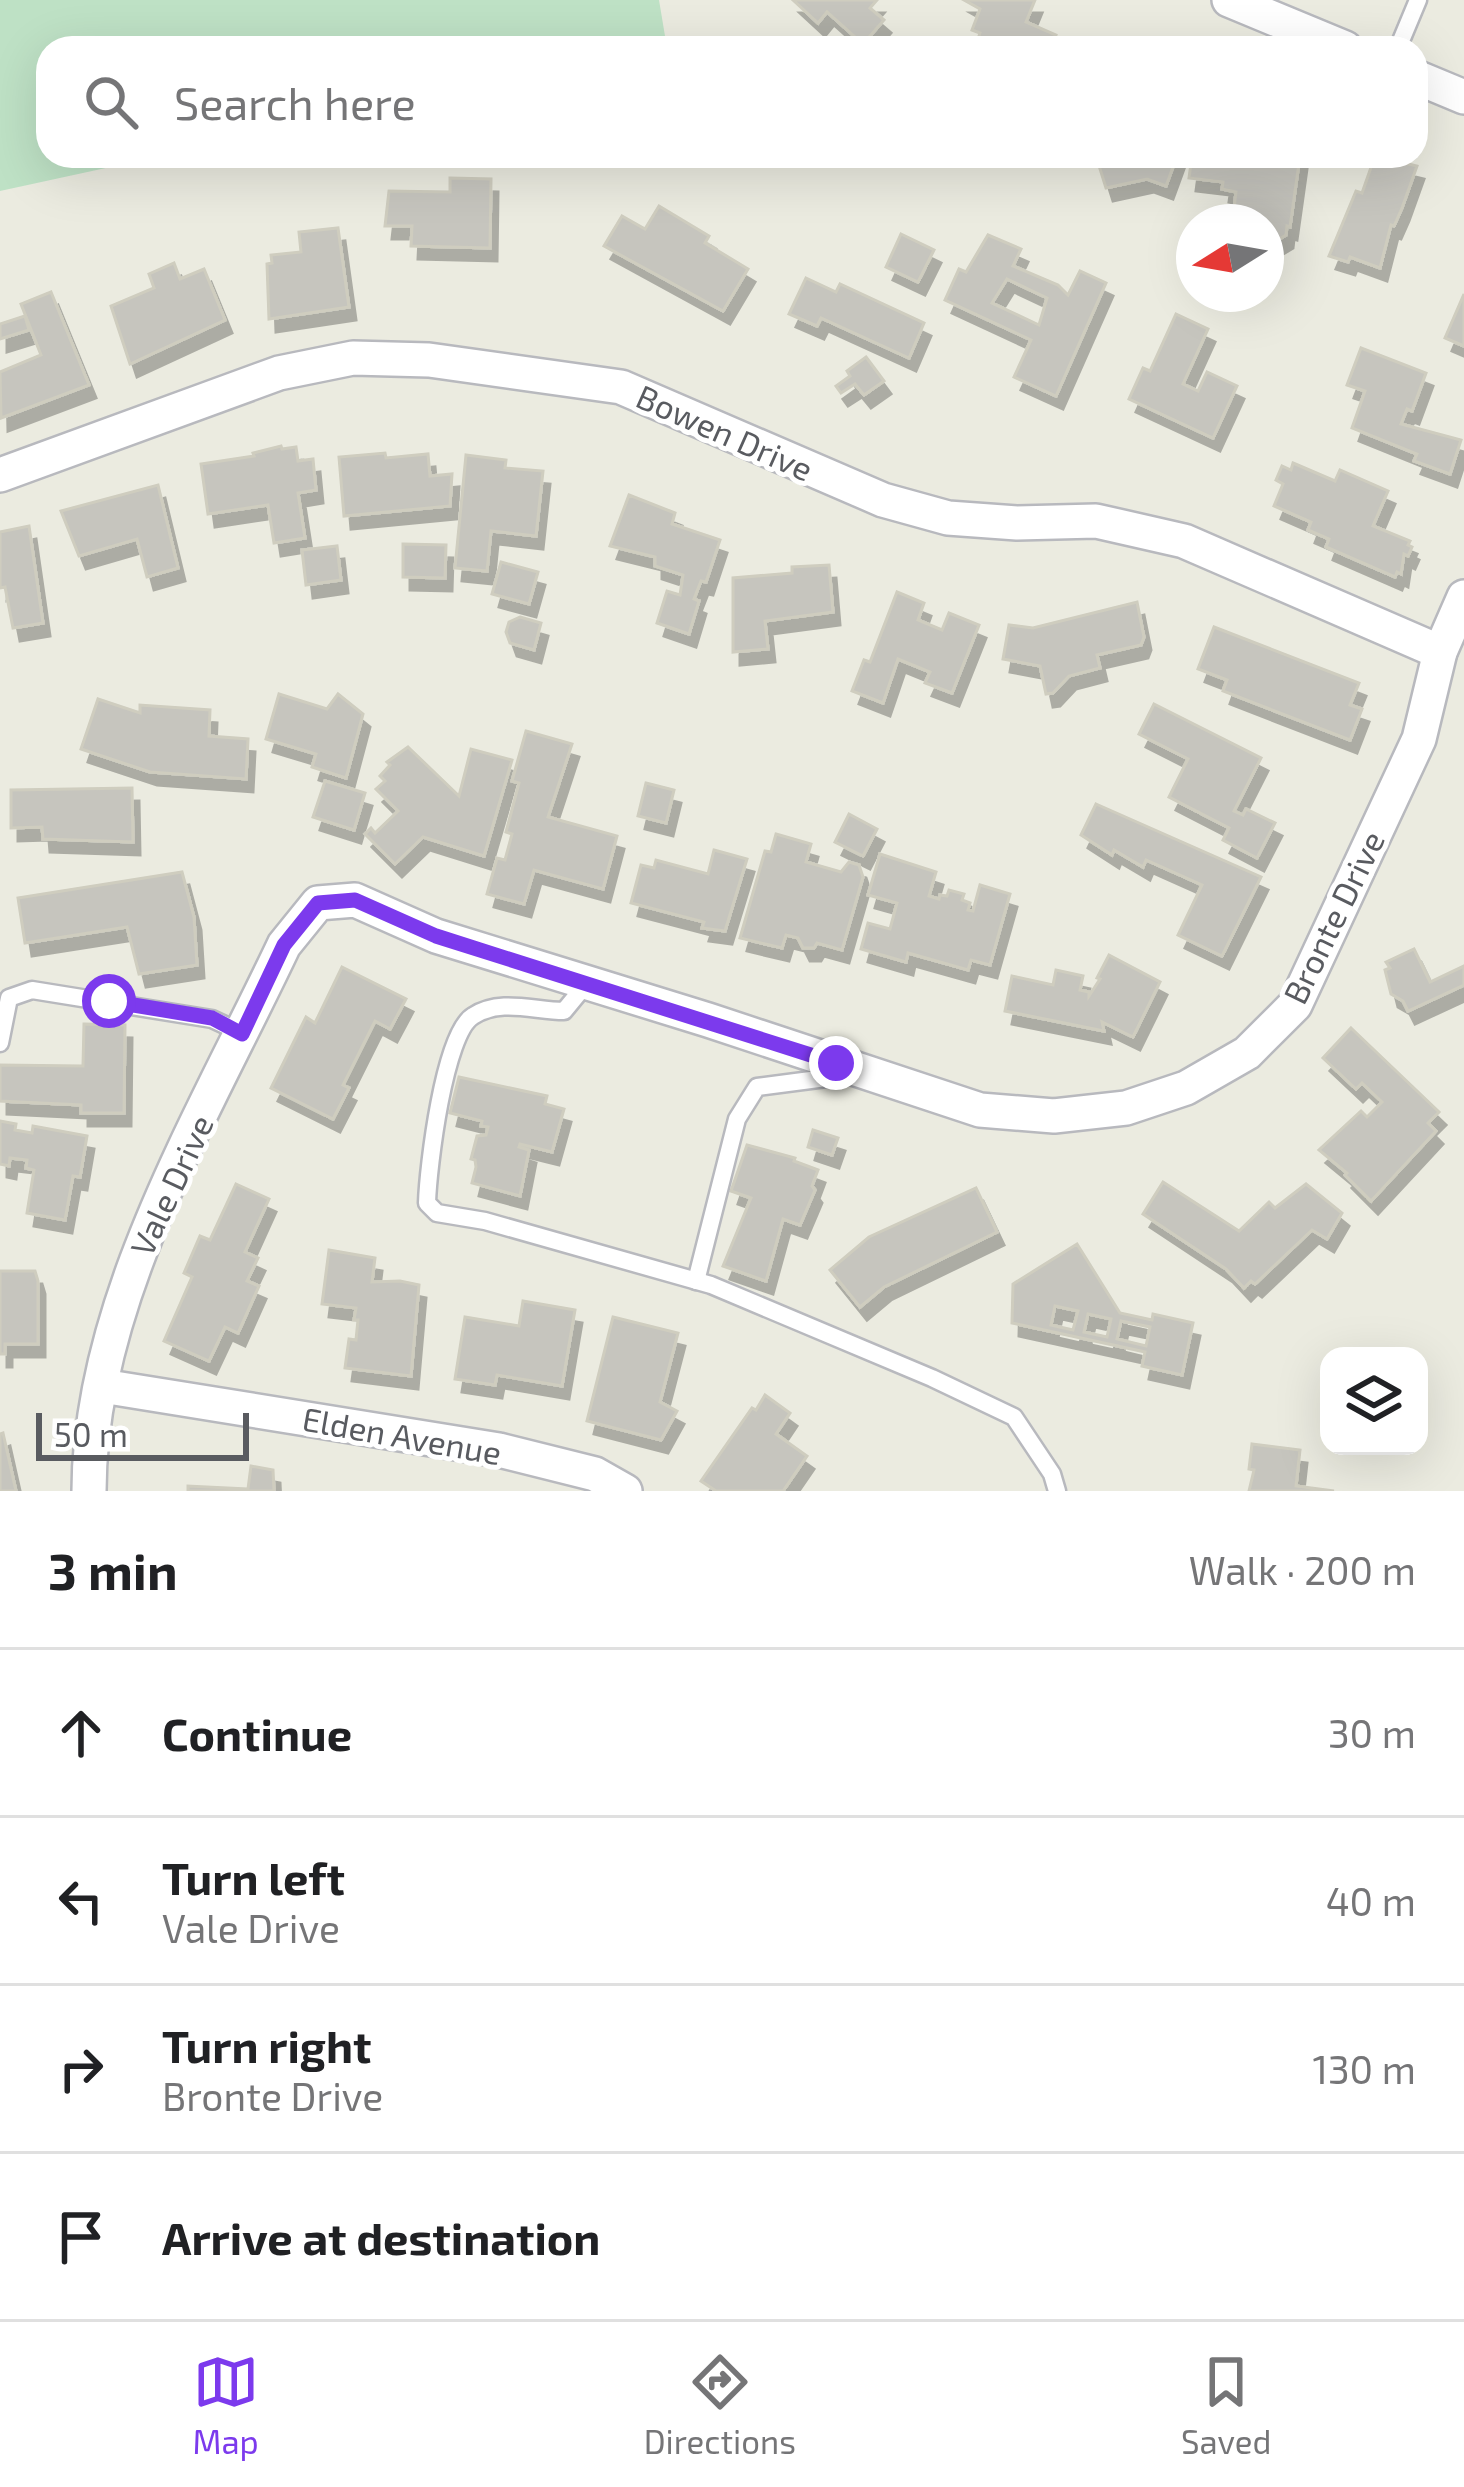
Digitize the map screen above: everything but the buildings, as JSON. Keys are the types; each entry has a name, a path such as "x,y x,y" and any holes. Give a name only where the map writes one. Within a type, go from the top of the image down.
{"street":[{"path":"1229,0 1316,36"},
{"path":"1428,82 1464,97"},
{"name":"Bowen Drive","path":"0,475 279,374 353,358 429,360 621,387 883,500 948,518 1017,523 1096,521 1184,541 1440,652"},
{"name":"Bronte Drive","path":"318,903 355,900 436,936 980,1111 1054,1116 1126,1108 1186,1088 1246,1053 1294,1005 1419,739 1440,652 1464,597"},
{"name":"Vale Drive","path":"89,1491 89,1462 121,1296 284,945 318,903"},
{"name":"Elden Avenue","path":"102,1386 499,1450 595,1474 625,1491"}],"lane":[{"path":"1403,36 1418,0"},
{"path":"587,983 564,1011 508,1005 475,1014 461,1025 448,1065 427,1203 437,1213 485,1221 696,1281 1014,1417 1052,1474 1057,1491"},
{"path":"0,1043 8,998 32,990 212,1018 242,1034"},
{"path":"696,1281 736,1119 757,1087 826,1078 836,1063"}],"green space":[{"path":"0,0 659,0 665,36 36,36 36,168 106,168 0,191"}],"route":[{"path":"109,1001 212,1018 242,1034 284,945 318,903 355,900 436,936 836,1063"}]}
